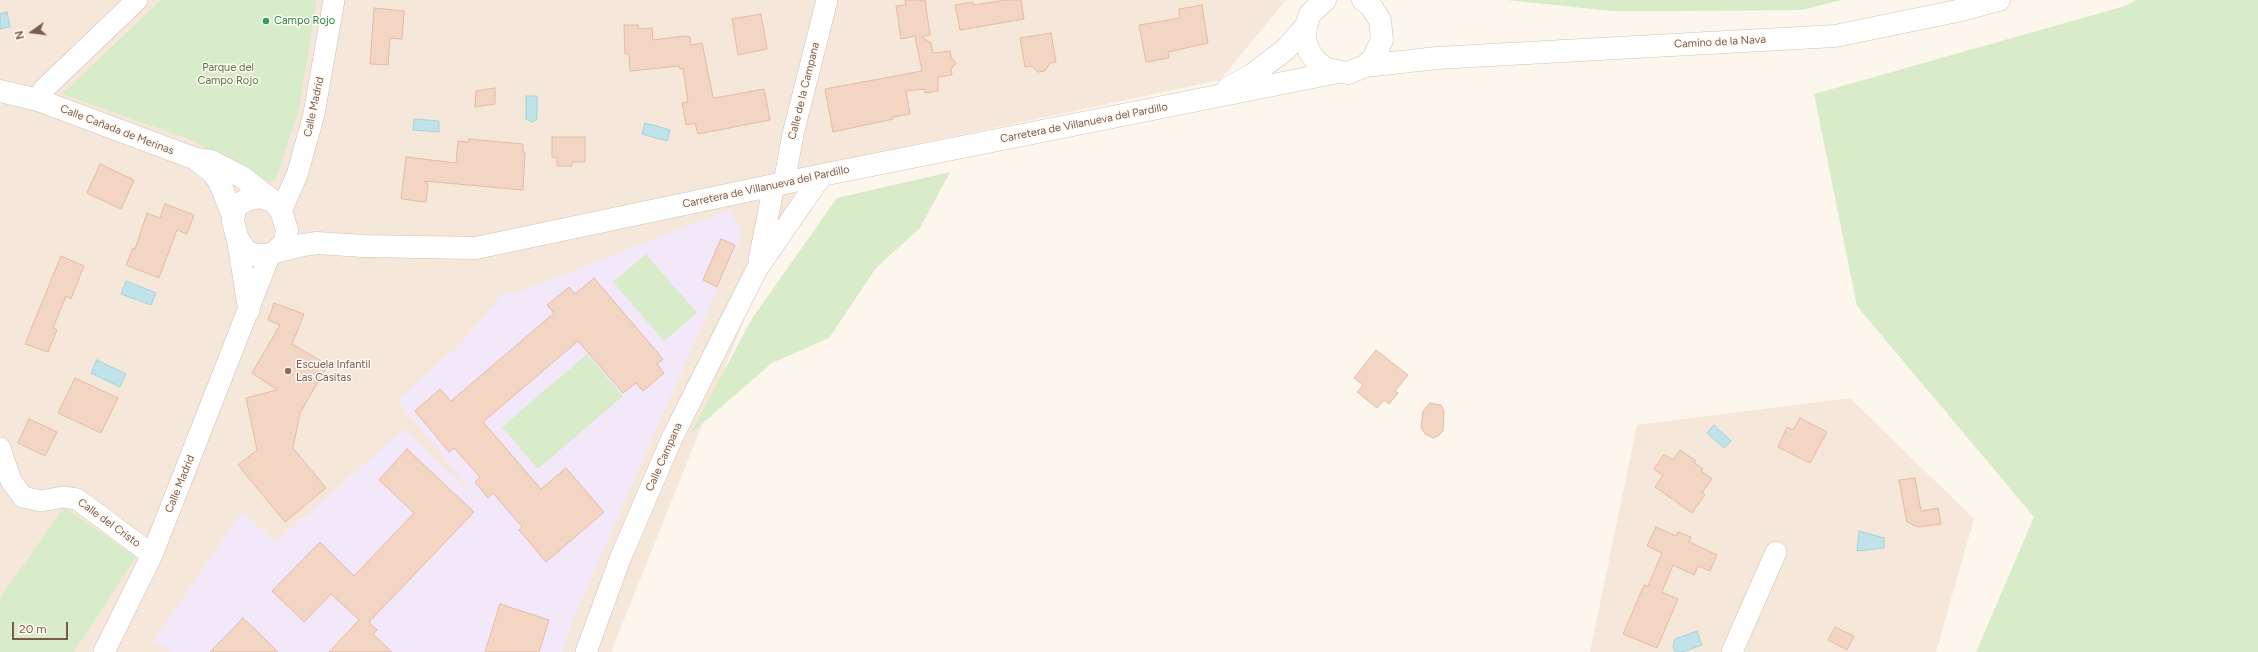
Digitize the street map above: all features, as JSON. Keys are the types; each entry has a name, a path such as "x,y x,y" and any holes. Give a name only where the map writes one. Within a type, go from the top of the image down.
{"street":[{"path":"38,100 44,89 137,0"},
{"name":"Calle Madrid","path":"280,210 297,175 314,114 334,0"},
{"name":"Calle de la Campana","path":"757,269 827,0"},
{"name":"Camino de la Nava","path":"1338,72 1357,71 1365,66 1437,58 1835,36 1962,10 1999,0"},
{"name":"Carretera de Villanueva del Pardillo","path":"1213,97 1252,74 1286,49 1306,26 1310,14 1322,1"},
{"path":"1365,66 1379,51 1382,30 1380,20 1367,2"},
{"path":"1306,26 1305,39 1309,51 1316,61 1326,69 1338,72"},
{"name":"Camino de la Nava","path":"1382,30 1402,49 1437,58"},
{"name":"Carretera de Villanueva del Pardillo","path":"273,253 317,243 363,246 476,248 822,175 1338,72"},
{"name":"Calle Cañada de Merinas","path":"0,92 38,100 196,159 211,161 242,177 280,210"},
{"name":"Calle Cañada de Merinas","path":"196,159 211,171 219,182 233,216"},
{"path":"757,269 822,175"},
{"path":"237,237 249,253 259,256 273,253 282,246 287,238 280,210 260,197 246,200 235,209 233,216 249,312"},
{"name":"Carretera de Villanueva del Pardillo","path":"280,210 295,232 317,243"},
{"name":"Calle Madrid","path":"104,652 152,555 273,253"},
{"name":"Calle Campana","path":"586,652 620,559 672,438 757,269"},
{"name":"Calle del Cristo","path":"0,448 11,481 23,497 41,501 63,497 77,499 152,555"},
{"path":"1732,652 1776,552"}],"shaded area":[{"path":"0,0 1286,0 1220,80 805,168 611,652 0,652"},
{"path":"729,210 742,233 574,617 562,652 172,652 154,640 242,512 276,542 404,429 478,499 397,400 463,342 503,293 521,291"},
{"path":"1850,398 1974,519 1936,652 1590,652 1637,425"}],"green space":[{"name":"Parque del Campo Rojo","path":"161,0 317,0 299,109 276,179 269,182 194,141 62,94"},
{"path":"1507,0 1842,0 1802,10 1612,11"},
{"path":"2136,0 2258,0 2258,652 1976,652 2034,517 1857,306 1814,94 2125,6"},
{"path":"950,172 920,228 876,268 829,338 772,363 690,434 753,317 837,198"},
{"path":"646,254 697,313 664,341 613,282"},
{"path":"587,354 623,396 538,469 502,427"},
{"path":"64,507 136,557 74,652 0,652 0,598"}],"water":[{"path":"7,12 10,27 0,29 0,14"},
{"path":"526,96 537,96 537,119 532,122 526,119"},
{"path":"414,119 439,121 439,132 413,130"},
{"path":"645,123 670,130 667,141 642,134"},
{"path":"126,281 156,293 151,305 121,294"},
{"path":"97,360 126,374 120,387 91,373"},
{"path":"1714,425 1731,441 1724,448 1707,433"},
{"path":"1859,531 1884,538 1884,548 1857,551"},
{"path":"1697,631 1702,645 1683,652 1675,652 1673,646 1675,639"}],"building":[{"path":"905,0 925,0 930,35 921,37 931,43 933,53 950,51 951,57 956,63 951,69 952,75 938,77 938,91 925,93 925,89 906,91 910,114 833,132 825,89 922,71 915,36 901,39 896,6 906,5"},
{"path":"1006,0 1021,0 1024,19 960,30 955,5 973,2 973,5"},
{"path":"1202,5 1208,43 1168,52 1169,58 1146,62 1139,25 1180,18 1179,9"},
{"path":"374,8 404,11 402,39 390,38 388,65 370,64"},
{"path":"761,14 767,49 738,55 732,19"},
{"path":"624,25 638,25 639,29 652,28 653,40 684,36 690,37 691,45 702,43 713,97 715,98 764,89 770,120 698,134 695,123 686,125 682,103 688,102 683,68 680,69 679,66 630,71 629,54 625,54"},
{"path":"1051,33 1056,62 1050,63 1045,71 1038,72 1031,66 1025,67 1020,38"},
{"path":"495,88 495,104 475,107 476,91"},
{"path":"552,137 585,137 585,162 572,162 572,166 557,166 557,158 552,157"},
{"path":"469,139 523,144 523,152 525,152 523,190 424,181 428,184 426,202 401,199 406,157 456,163 458,141 469,142"},
{"path":"100,164 134,180 121,209 87,193"},
{"path":"165,204 194,215 187,234 177,230 159,278 126,265 133,248 135,249 147,213 160,218"},
{"path":"721,239 735,245 717,287 703,280"},
{"path":"61,256 84,266 71,299 66,296 53,328 57,330 48,352 25,344"},
{"path":"594,278 663,359 657,364 664,373 643,391 636,383 623,393 578,341 483,422 541,489 566,468 604,512 546,562 519,530 522,527 493,493 488,498 475,482 480,477 454,448 449,452 415,411 440,389 451,401 554,313 547,305 569,287 575,294"},
{"path":"274,303 304,314 292,344 328,365 300,413 293,448 326,488 285,522 238,465 257,450 246,398 277,390 252,373 280,325 268,320"},
{"path":"1376,350 1408,375 1395,391 1398,393 1389,404 1384,400 1377,408 1357,392 1363,385 1354,378"},
{"path":"75,378 118,398 101,433 58,413"},
{"path":"1430,403 1441,405 1444,411 1443,431 1438,436 1433,438 1425,434 1421,427 1423,411"},
{"path":"1800,418 1827,432 1810,463 1778,447 1787,427 1793,430"},
{"path":"29,419 57,432 45,456 18,443"},
{"path":"407,449 474,512 369,622 377,630 373,634 392,652 329,652 359,620 331,594 304,622 272,591 320,542 354,576 414,513 379,480"},
{"path":"1680,450 1696,461 1694,463 1703,469 1701,471 1712,479 1702,493 1705,495 1692,513 1655,487 1663,475 1654,469 1664,454 1673,460"},
{"path":"1915,478 1921,511 1938,508 1941,524 1918,527 1907,522 1899,480"},
{"path":"1656,527 1676,536 1678,532 1691,537 1689,542 1717,555 1710,571 1698,566 1694,575 1673,565 1662,592 1678,599 1657,648 1623,634 1644,585 1648,586 1662,553 1647,546"},
{"path":"500,604 549,620 539,652 485,652"},
{"path":"243,618 263,637 278,652 210,652"},
{"path":"1835,627 1854,636 1847,650 1828,640"}],"place":[{"name":"Campo Rojo","path":"266,21"},
{"name":"Escuela Infantil Las Casitas","path":"288,371"}]}
